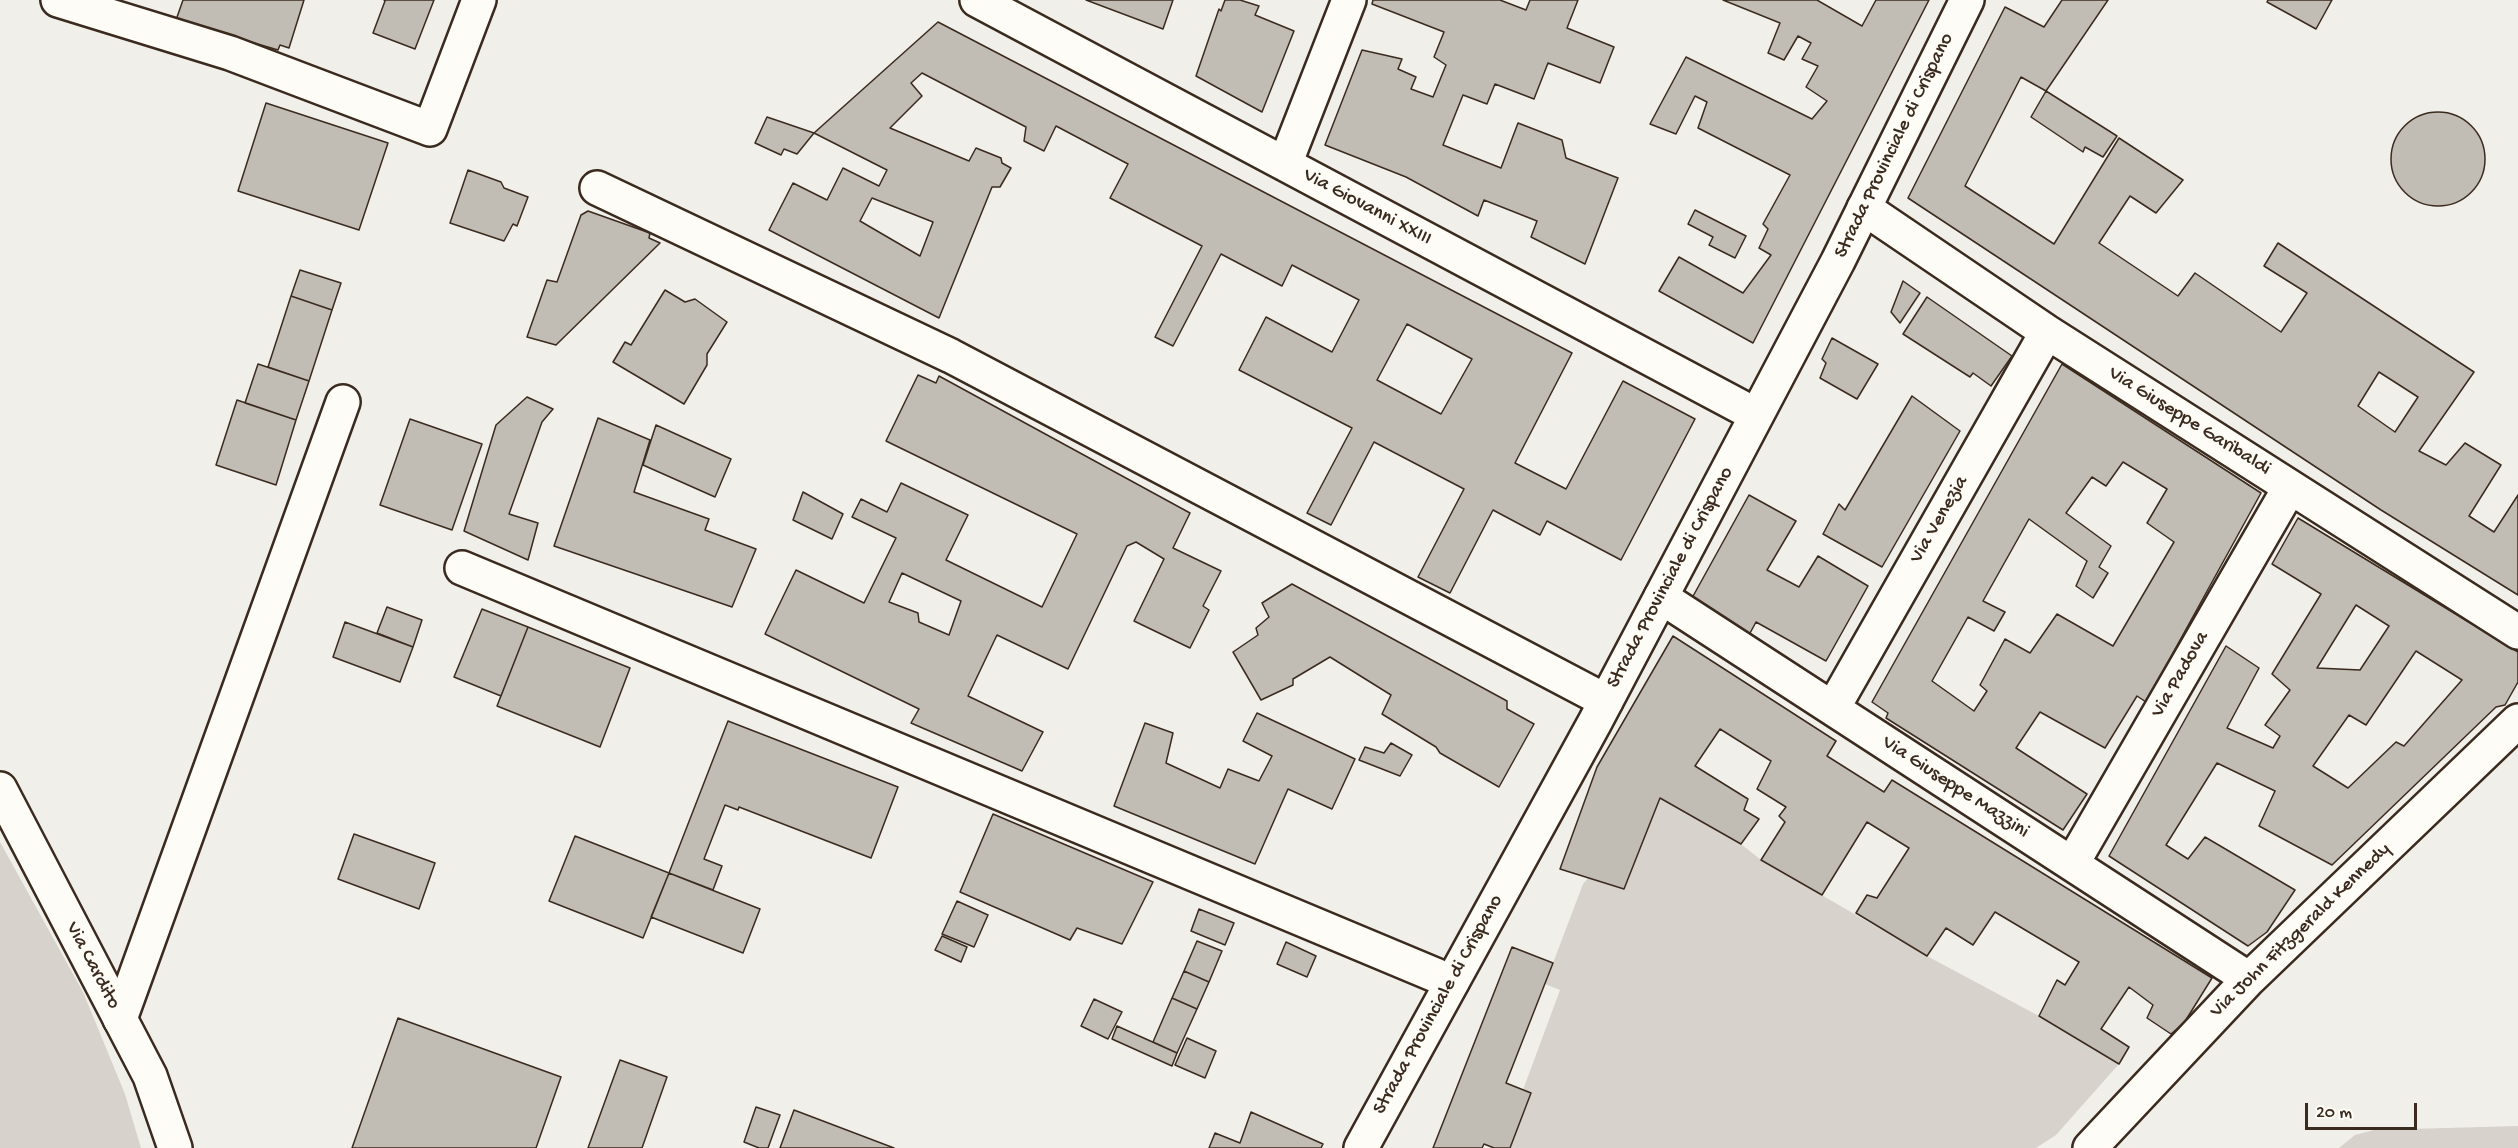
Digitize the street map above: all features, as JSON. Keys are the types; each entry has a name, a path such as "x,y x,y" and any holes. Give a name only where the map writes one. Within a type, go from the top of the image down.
{"street":[{"path":"58,0 230,53 430,129 479,0"},
{"name":"Via Giovanni XXIII","path":"977,0 1756,415"},
{"path":"1285,164 1349,0"},
{"name":"Strada Provinciale di Crispano","path":"1361,1148 1661,597 1864,208 1967,0"},
{"path":"597,188 951,356 1606,701"},
{"name":"Via Giuseppe Garibaldi","path":"1864,208 2047,332 2518,632"},
{"name":"Via Venezia","path":"1833,708 2047,332"},
{"path":"120,1019 343,402"},
{"name":"Via Padova","path":"2072,864 2290,486"},
{"path":"462,568 1452,982"},
{"name":"Via Giuseppe Mazzini","path":"1661,597 2249,979"},
{"name":"Via John Fitzgerald Kennedy","path":"2090,1148 2249,979 2518,721"},
{"name":"Via Cardito","path":"0,789 150,1076 175,1148"}],"shaded area":[{"path":"1660,798 1741,844 1761,860 1927,956 2039,1016 2119,1064 2056,1135 2036,1148 1510,1148 1531,1094 1523,1090 1560,990 1545,984 1583,884 1588,878 1624,889"},
{"path":"0,842 83,992 125,1094 141,1148 0,1148"},
{"path":"2518,1126 2518,1148 2339,1148 2355,1135 2374,1130"}],"building":[{"path":"183,0 304,0 289,48 280,45 278,50 176,20"},
{"path":"384,0 434,0 415,49 373,33"},
{"path":"1086,0 1173,0 1163,29"},
{"path":"1225,0 1240,0 1259,6 1255,15 1294,31 1262,112 1196,76 1219,9 1221,11"},
{"path":"1373,0 1500,0 1526,10 1530,0 1578,0 1567,28 1614,47 1600,83 1548,63 1534,99 1495,84 1487,104 1463,95 1443,145 1501,168 1518,123 1562,140 1566,158 1618,178 1585,264 1531,237 1537,221 1484,200 1478,216 1406,177 1325,145 1362,50 1402,59 1398,69 1416,77 1411,89 1433,97 1446,65 1434,57 1444,32 1372,4"},
{"path":"1723,0 1817,0 1862,26 1876,0 1929,0 1753,343 1659,291 1679,257 1743,293 1771,255 1759,248 1768,229 1763,224 1790,175 1698,128 1707,102 1695,96 1676,134 1650,124 1686,57 1812,119 1827,101 1806,87 1818,66 1802,59 1811,43 1798,36 1784,60 1768,53 1780,23"},
{"path":"2062,0 2108,0 2046,91 2021,77 1965,186 2054,244 2119,138 2183,180 2156,213 2130,196 2099,243 2178,296 2195,273 2281,332 2307,293 2264,266 2278,243 2474,372 2419,451 2446,465 2465,443 2501,465 2469,516 2494,532 2518,495 2518,595 2381,510 1908,198 2005,7 2044,27","holes":["2379,372 2418,397 2395,432 2358,406"]},
{"path":"2268,0 2332,0 2316,29 2267,2"},
{"path":"938,22 1572,353 1515,463 1566,489 1623,381 1695,419 1621,560 1547,521 1540,535 1493,510 1450,593 1418,577 1464,489 1374,442 1331,525 1307,513 1352,428 1239,370 1266,317 1332,352 1359,300 1292,265 1282,286 1221,254 1173,346 1155,337 1202,246 1110,198 1128,164 1056,126 1044,151 1024,141 1026,127 922,73 911,83 922,96 890,128 969,161 976,148 1001,158 1002,163 1011,168 1000,187 992,187 939,318 769,230 793,183 827,200 843,168 879,186 887,170 814,133","holes":["872,198 933,222 920,256 860,221","1407,324 1472,359 1441,414 1377,380"]},
{"path":"2046,91 2117,136 2103,157 2085,147 2083,152 2031,117"},
{"path":"266,103 388,143 359,230 238,191"},
{"path":"2438,112 2456,116 2471,126 2481,141 2485,159 2481,177 2471,192 2456,202 2438,206 2420,202 2405,192 2395,177 2391,159 2395,141 2405,126 2420,116"},
{"path":"767,117 814,133 797,154 784,149 781,155 755,143"},
{"path":"468,170 501,182 504,188 528,197 517,226 513,224 504,241 450,223"},
{"path":"1695,210 1746,236 1735,258 1709,245 1713,237 1688,224"},
{"path":"588,211 650,233 649,238 660,243 556,345 527,337 547,280 557,282 581,215"},
{"path":"300,270 341,283 332,310 291,296"},
{"path":"1903,281 1920,293 1900,323 1891,312"},
{"path":"665,290 685,302 695,299 727,322 707,354 707,365 684,404 613,362 625,342 631,345"},
{"path":"291,296 332,310 309,381 268,367"},
{"path":"1927,297 2012,356 1991,386 1973,373 1970,377 1903,334"},
{"path":"1832,338 1878,364 1857,399 1820,378 1826,363 1822,359"},
{"path":"258,364 309,381 296,420 245,403"},
{"path":"2062,364 2261,493 2146,702 2137,696 2105,748 2040,712 2016,748 2087,794 2063,830 1886,718 1888,713 1872,702","holes":["2123,462 2167,489 2147,523 2174,542 2113,646 2057,614 2030,653 2005,639 1980,685 1987,691 1974,711 1932,681 1968,617 1994,631 2005,612 1983,601 2029,519 2087,561 2076,586 2093,598 2108,573 2099,567 2111,546 2066,513 2092,477 2106,486"]},
{"path":"918,375 936,383 939,376 1190,513 1173,548 1221,571 1203,606 1209,610 1190,648 1134,621 1164,559 1136,542 1127,546 1068,669 997,635 968,696 1043,732 1022,771 911,723 919,709 765,634 796,570 864,603 896,538 852,517 861,499 887,512 901,483 968,515 946,560 1042,607 1077,534 886,441","holes":["902,573 961,601 949,635 919,622 918,613 889,602"]},
{"path":"1912,396 1960,431 1882,567 1823,534 1839,504 1845,510"},
{"path":"527,397 553,409 542,422 509,514 538,523 528,560 464,531 496,425"},
{"path":"237,400 296,420 276,485 216,465"},
{"path":"598,418 650,440 634,492 709,519 705,530 756,549 732,607 554,546"},
{"path":"410,419 482,444 452,530 380,505"},
{"path":"656,425 731,459 715,497 643,465"},
{"path":"803,492 843,514 832,539 793,520"},
{"path":"1749,495 1796,521 1767,570 1799,587 1818,556 1868,586 1826,661 1756,622 1749,635 1692,598"},
{"path":"2298,518 2518,652 2518,682 2505,705 2496,707 2332,865 2259,826 2275,791 2217,763 2166,845 2188,859 2205,837 2295,890 2267,932 2248,946 2109,856 2226,646 2259,668 2227,728 2273,748 2280,736 2265,725 2290,690 2272,674 2321,594 2272,564","holes":["2356,605 2389,626 2360,670 2317,668","2416,651 2462,680 2404,746 2396,742 2348,788 2313,766 2349,715 2366,725"]},
{"path":"1292,584 1507,701 1507,709 1534,724 1499,787 1440,753 1436,747 1382,714 1391,695 1330,657 1293,679 1293,685 1261,700 1233,652 1258,635 1256,628 1269,617 1262,603"},
{"path":"387,607 422,620 413,647 377,633"},
{"path":"482,609 528,627 501,696 454,677"},
{"path":"345,622 413,647 400,682 333,657"},
{"path":"528,627 630,668 600,747 497,706"},
{"path":"1673,636 1836,741 1827,756 1884,792 1892,780 2212,978 2184,1023 2171,1034 2147,1018 2153,1005 2129,987 2101,1029 2129,1047 2119,1064 2039,1016 2057,980 2065,985 2079,962 1995,912 1973,945 1946,928 1927,956 1856,913 1867,895 1877,898 1909,848 1867,822 1822,895 1761,860 1785,822 1779,816 1786,807 1757,789 1771,761 1720,729 1695,766 1748,799 1744,810 1759,819 1741,844 1660,798 1624,889 1560,869 1597,767"},
{"path":"1257,713 1355,759 1332,809 1288,789 1255,864 1114,806 1145,723 1173,733 1166,763 1220,788 1228,769 1259,781 1272,756 1243,741"},
{"path":"728,721 898,787 871,858 739,807 738,810 725,805 704,859 722,866 713,890 669,873"},
{"path":"1391,743 1412,755 1400,776 1359,760 1365,747 1384,753"},
{"path":"993,814 1153,882 1122,944 1077,928 1070,940 960,892"},
{"path":"354,834 435,863 419,909 338,879"},
{"path":"575,836 669,873 643,938 549,901"},
{"path":"669,873 760,909 743,953 651,917"},
{"path":"957,901 988,915 974,947 942,934"},
{"path":"1199,909 1234,923 1225,945 1191,931"},
{"path":"942,936 967,947 961,962 935,950"},
{"path":"1197,941 1222,951 1209,982 1184,971"},
{"path":"1286,942 1316,956 1307,977 1277,964"},
{"path":"1512,947 1553,963 1506,1083 1531,1093 1510,1148 1494,1148 1484,1144 1482,1148 1433,1148"},
{"path":"1184,971 1209,982 1197,1009 1172,998"},
{"path":"1172,998 1197,1009 1177,1053 1153,1042"},
{"path":"1094,999 1122,1012 1108,1039 1081,1026"},
{"path":"398,1018 561,1077 536,1148 352,1148"},
{"path":"1117,1026 1177,1053 1172,1066 1112,1039"},
{"path":"1187,1038 1216,1051 1205,1078 1175,1065"},
{"path":"620,1060 667,1077 642,1148 588,1148"},
{"path":"756,1107 780,1115 768,1148 759,1148 744,1142"},
{"path":"794,1110 894,1148 780,1148"},
{"path":"1251,1112 1323,1144 1321,1148 1209,1148 1215,1133 1240,1143"}]}
